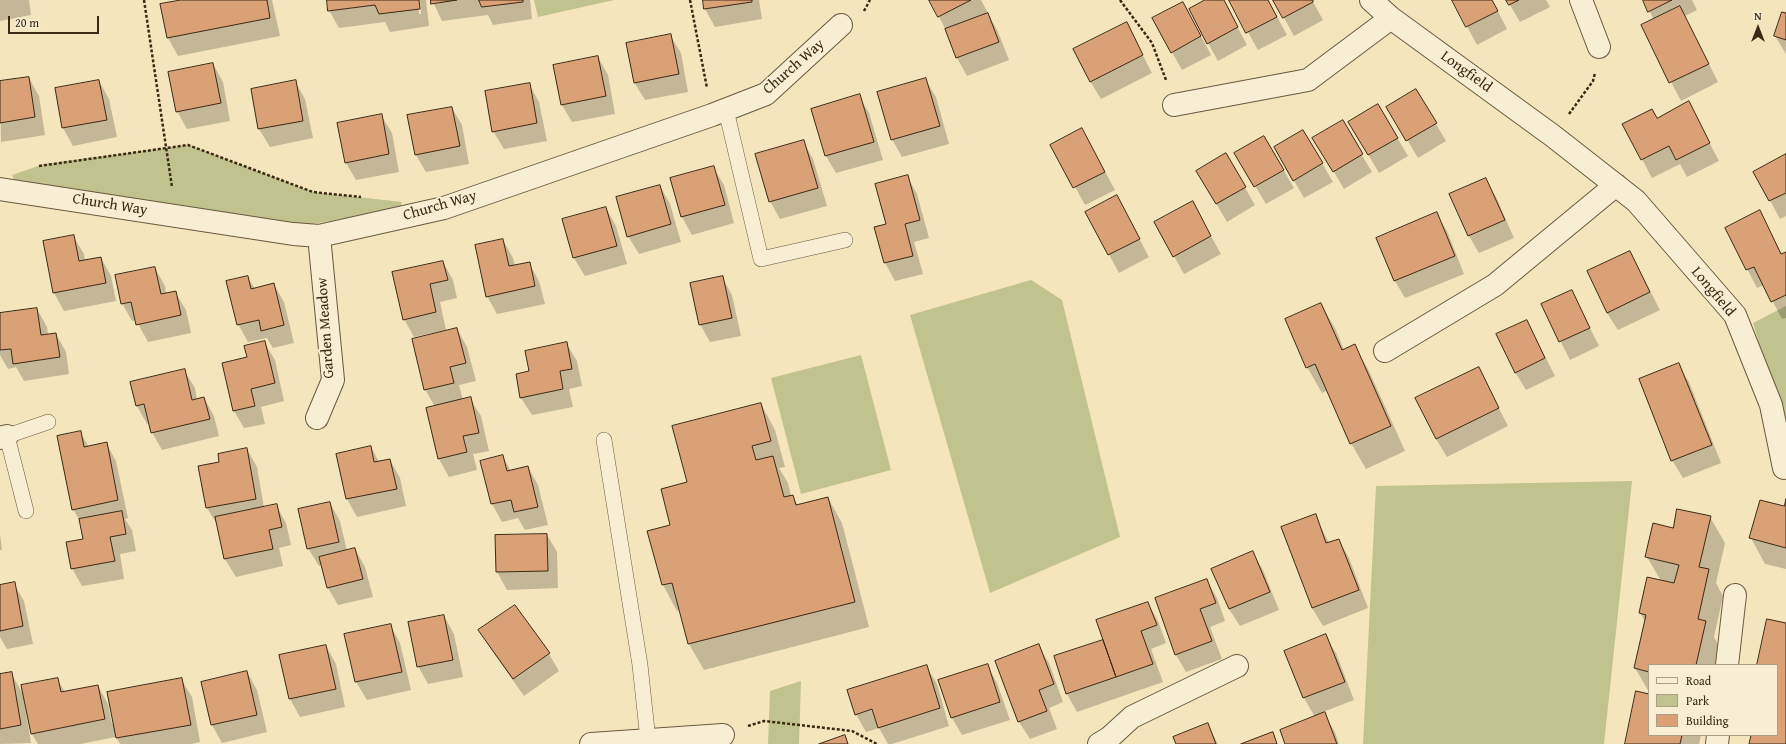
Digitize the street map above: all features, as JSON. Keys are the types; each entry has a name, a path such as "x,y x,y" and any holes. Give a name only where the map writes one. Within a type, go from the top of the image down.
{"street":[{"name":"Longfield","path":"1371,0 1391,18 1553,136 1636,201 1735,315 1771,405 1784,468"},
{"path":"1581,0 1599,47"},
{"path":"1174,105 1308,80 1391,18"},
{"name":"Church Way","path":"0,189 293,234 319,236 444,208 719,112 766,94 841,25"},
{"path":"1385,351 1494,285 1616,185"},
{"name":"Garden Meadow","path":"317,418 333,380 319,236"},
{"path":"1727,664 1735,594"},
{"path":"1099,744 1109,738 1132,716 1237,666"},
{"path":"591,744 723,735"}],"lane":[{"path":"719,112 761,259 845,240"},
{"path":"26,511 4,437 48,422"},
{"path":"604,440 640,665 648,740"}],"path":[{"path":"144,0 176,215"},
{"path":"690,0 719,112"},
{"path":"1120,0 1152,42 1174,105"},
{"path":"1553,136 1593,81 1599,47"},
{"path":"38,166 188,145 314,192 364,198"},
{"path":"723,735 764,721 852,731 877,744"}],"green space":[{"path":"534,0 614,0 538,17"},
{"path":"188,145 313,192 402,202 400,209 307,225 16,184 12,175 44,164"},
{"path":"1031,280 1062,300 1120,537 990,593 910,315"},
{"path":"1786,306 1786,434 1753,323"},
{"path":"861,355 891,470 801,494 771,378"},
{"path":"1632,481 1604,744 1363,744 1376,486"},
{"path":"801,681 799,744 768,744 770,691"}],"building":[{"path":"181,0 267,0 270,18 167,38 160,4"},
{"path":"327,0 419,0 420,9 379,14 375,5 328,11"},
{"path":"431,0 457,0 431,4"},
{"path":"479,0 523,0 523,2 482,7"},
{"path":"703,0 752,0 752,2 704,9"},
{"path":"929,0 971,0 938,17"},
{"path":"1205,0 1224,0 1238,27 1207,44 1189,9"},
{"path":"1229,0 1268,0 1277,17 1246,33"},
{"path":"1273,0 1313,0 1313,2 1283,18"},
{"path":"1452,0 1492,0 1498,11 1466,27"},
{"path":"1506,0 1519,0 1509,5"},
{"path":"1643,0 1672,0 1648,12"},
{"path":"1183,2 1201,36 1171,53 1152,18"},
{"path":"1680,6 1709,64 1669,83 1641,25"},
{"path":"1782,12 1786,13 1786,40 1774,36"},
{"path":"988,13 999,42 956,58 945,29"},
{"path":"1127,22 1143,55 1090,82 1073,49"},
{"path":"671,34 679,74 634,83 626,43"},
{"path":"598,56 606,96 561,105 553,65"},
{"path":"213,63 221,103 176,112 168,72"},
{"path":"29,77 35,117 0,123 0,81"},
{"path":"926,78 940,126 891,140 877,92"},
{"path":"99,80 107,120 62,128 55,88"},
{"path":"296,80 303,121 258,129 251,89"},
{"path":"530,83 537,123 492,132 485,91"},
{"path":"1416,89 1437,123 1406,141 1386,107"},
{"path":"860,94 874,142 825,156 811,109"},
{"path":"1689,101 1710,143 1676,160 1669,146 1641,160 1622,124 1652,109 1657,118"},
{"path":"1378,104 1398,138 1368,155 1348,122"},
{"path":"452,107 460,146 415,155 407,115"},
{"path":"382,114 389,154 345,163 337,123"},
{"path":"1343,120 1363,154 1333,172 1312,138"},
{"path":"1082,128 1105,172 1073,188 1050,145"},
{"path":"1303,130 1323,163 1293,181 1274,147"},
{"path":"1264,136 1284,170 1254,187 1234,153"},
{"path":"804,140 818,188 769,202 755,154"},
{"path":"1226,153 1246,187 1216,204 1196,171"},
{"path":"1786,154 1786,193 1769,201 1753,172"},
{"path":"714,166 725,205 681,217 670,178"},
{"path":"908,175 920,220 905,224 913,256 884,263 874,227 886,224 875,184"},
{"path":"1486,178 1505,220 1468,236 1449,194"},
{"path":"660,185 671,224 627,237 616,197"},
{"path":"1117,195 1140,239 1108,255 1085,212"},
{"path":"1193,201 1211,236 1173,257 1154,222"},
{"path":"606,207 617,246 573,258 562,219"},
{"path":"1760,210 1781,254 1786,252 1786,295 1771,302 1754,267 1746,270 1725,228"},
{"path":"1437,212 1455,256 1394,281 1376,238"},
{"path":"74,235 79,261 101,257 106,283 53,293 43,241"},
{"path":"503,239 509,266 530,262 535,286 486,297 475,245"},
{"path":"1630,251 1650,292 1607,313 1587,271"},
{"path":"443,261 448,280 430,284 436,312 403,320 392,272"},
{"path":"155,267 161,294 176,291 181,315 136,325 131,302 121,304 115,275"},
{"path":"248,276 251,289 274,283 284,325 261,331 259,320 237,325 226,281"},
{"path":"723,276 732,318 699,325 690,283"},
{"path":"1572,290 1590,328 1559,342 1541,304"},
{"path":"1321,303 1342,350 1355,344 1391,426 1350,444 1315,364 1306,368 1285,319"},
{"path":"37,308 41,335 56,333 60,357 13,364 11,349 0,350 0,313"},
{"path":"1527,320 1545,358 1515,373 1496,334"},
{"path":"457,328 466,363 450,367 454,383 424,390 412,339"},
{"path":"265,341 275,383 251,389 255,406 233,411 222,363 247,357 244,346"},
{"path":"567,342 572,369 560,371 563,389 520,398 516,374 529,371 525,351"},
{"path":"1679,363 1712,445 1671,461 1639,379"},
{"path":"1479,367 1499,408 1436,439 1415,398"},
{"path":"185,369 192,400 204,397 210,419 151,433 144,404 136,406 130,382"},
{"path":"471,397 479,433 463,436 467,452 438,459 426,408"},
{"path":"761,403 771,441 752,446 756,460 773,456 784,497 793,495 796,505 828,497 855,602 688,644 672,583 662,585 647,531 670,525 661,489 687,482 672,426"},
{"path":"81,431 84,447 107,442 118,500 72,510 57,436"},
{"path":"371,446 374,462 390,459 397,489 346,499 336,454"},
{"path":"247,448 256,499 206,508 198,466 219,462 218,454"},
{"path":"503,455 507,471 528,466 538,507 514,512 511,500 491,504 480,461"},
{"path":"1786,499 1786,548 1749,538 1760,500 1784,506"},
{"path":"330,502 339,542 307,549 298,509"},
{"path":"277,504 282,527 269,530 273,549 224,559 215,517"},
{"path":"1677,509 1711,516 1699,567 1709,569 1698,619 1706,621 1696,664 1648,664 1648,672 1634,668 1646,615 1639,613 1647,577 1674,583 1679,565 1645,557 1653,523 1673,528"},
{"path":"122,511 126,534 110,537 115,561 71,569 66,542 83,539 79,519"},
{"path":"1316,514 1326,543 1339,539 1359,590 1312,608 1281,527"},
{"path":"547,534 548,571 496,572 495,535"},
{"path":"355,548 363,579 327,588 319,557"},
{"path":"1253,551 1270,592 1229,609 1211,569"},
{"path":"1207,579 1216,603 1200,609 1212,641 1175,655 1155,598"},
{"path":"15,582 23,626 0,631 0,585"},
{"path":"1148,602 1157,625 1141,631 1153,664 1116,677 1096,620"},
{"path":"515,605 550,653 513,679 478,630"},
{"path":"444,615 453,660 417,667 408,622"},
{"path":"1767,619 1786,623 1786,744 1749,744 1751,736 1778,736 1778,664 1757,664"},
{"path":"391,624 402,672 355,682 344,634"},
{"path":"1326,634 1345,682 1303,698 1284,651"},
{"path":"1103,640 1116,677 1066,694 1054,656"},
{"path":"1039,644 1054,684 1039,690 1047,711 1018,722 995,661"},
{"path":"326,645 336,689 289,699 279,655"},
{"path":"988,664 1000,702 951,718 938,680"},
{"path":"927,665 940,708 878,728 872,709 855,715 847,690"},
{"path":"247,671 257,715 211,725 201,682"},
{"path":"12,672 21,725 0,729 0,674"},
{"path":"58,678 61,692 98,685 105,719 31,734 21,685"},
{"path":"182,678 191,725 116,738 107,692"},
{"path":"1636,691 1648,694 1648,736 1682,736 1680,744 1625,744"},
{"path":"1325,712 1337,744 1285,744 1280,730"},
{"path":"1208,723 1216,744 1176,744 1173,737"},
{"path":"1273,732 1277,744 1241,744"},
{"path":"845,735 848,744 819,744"}]}
